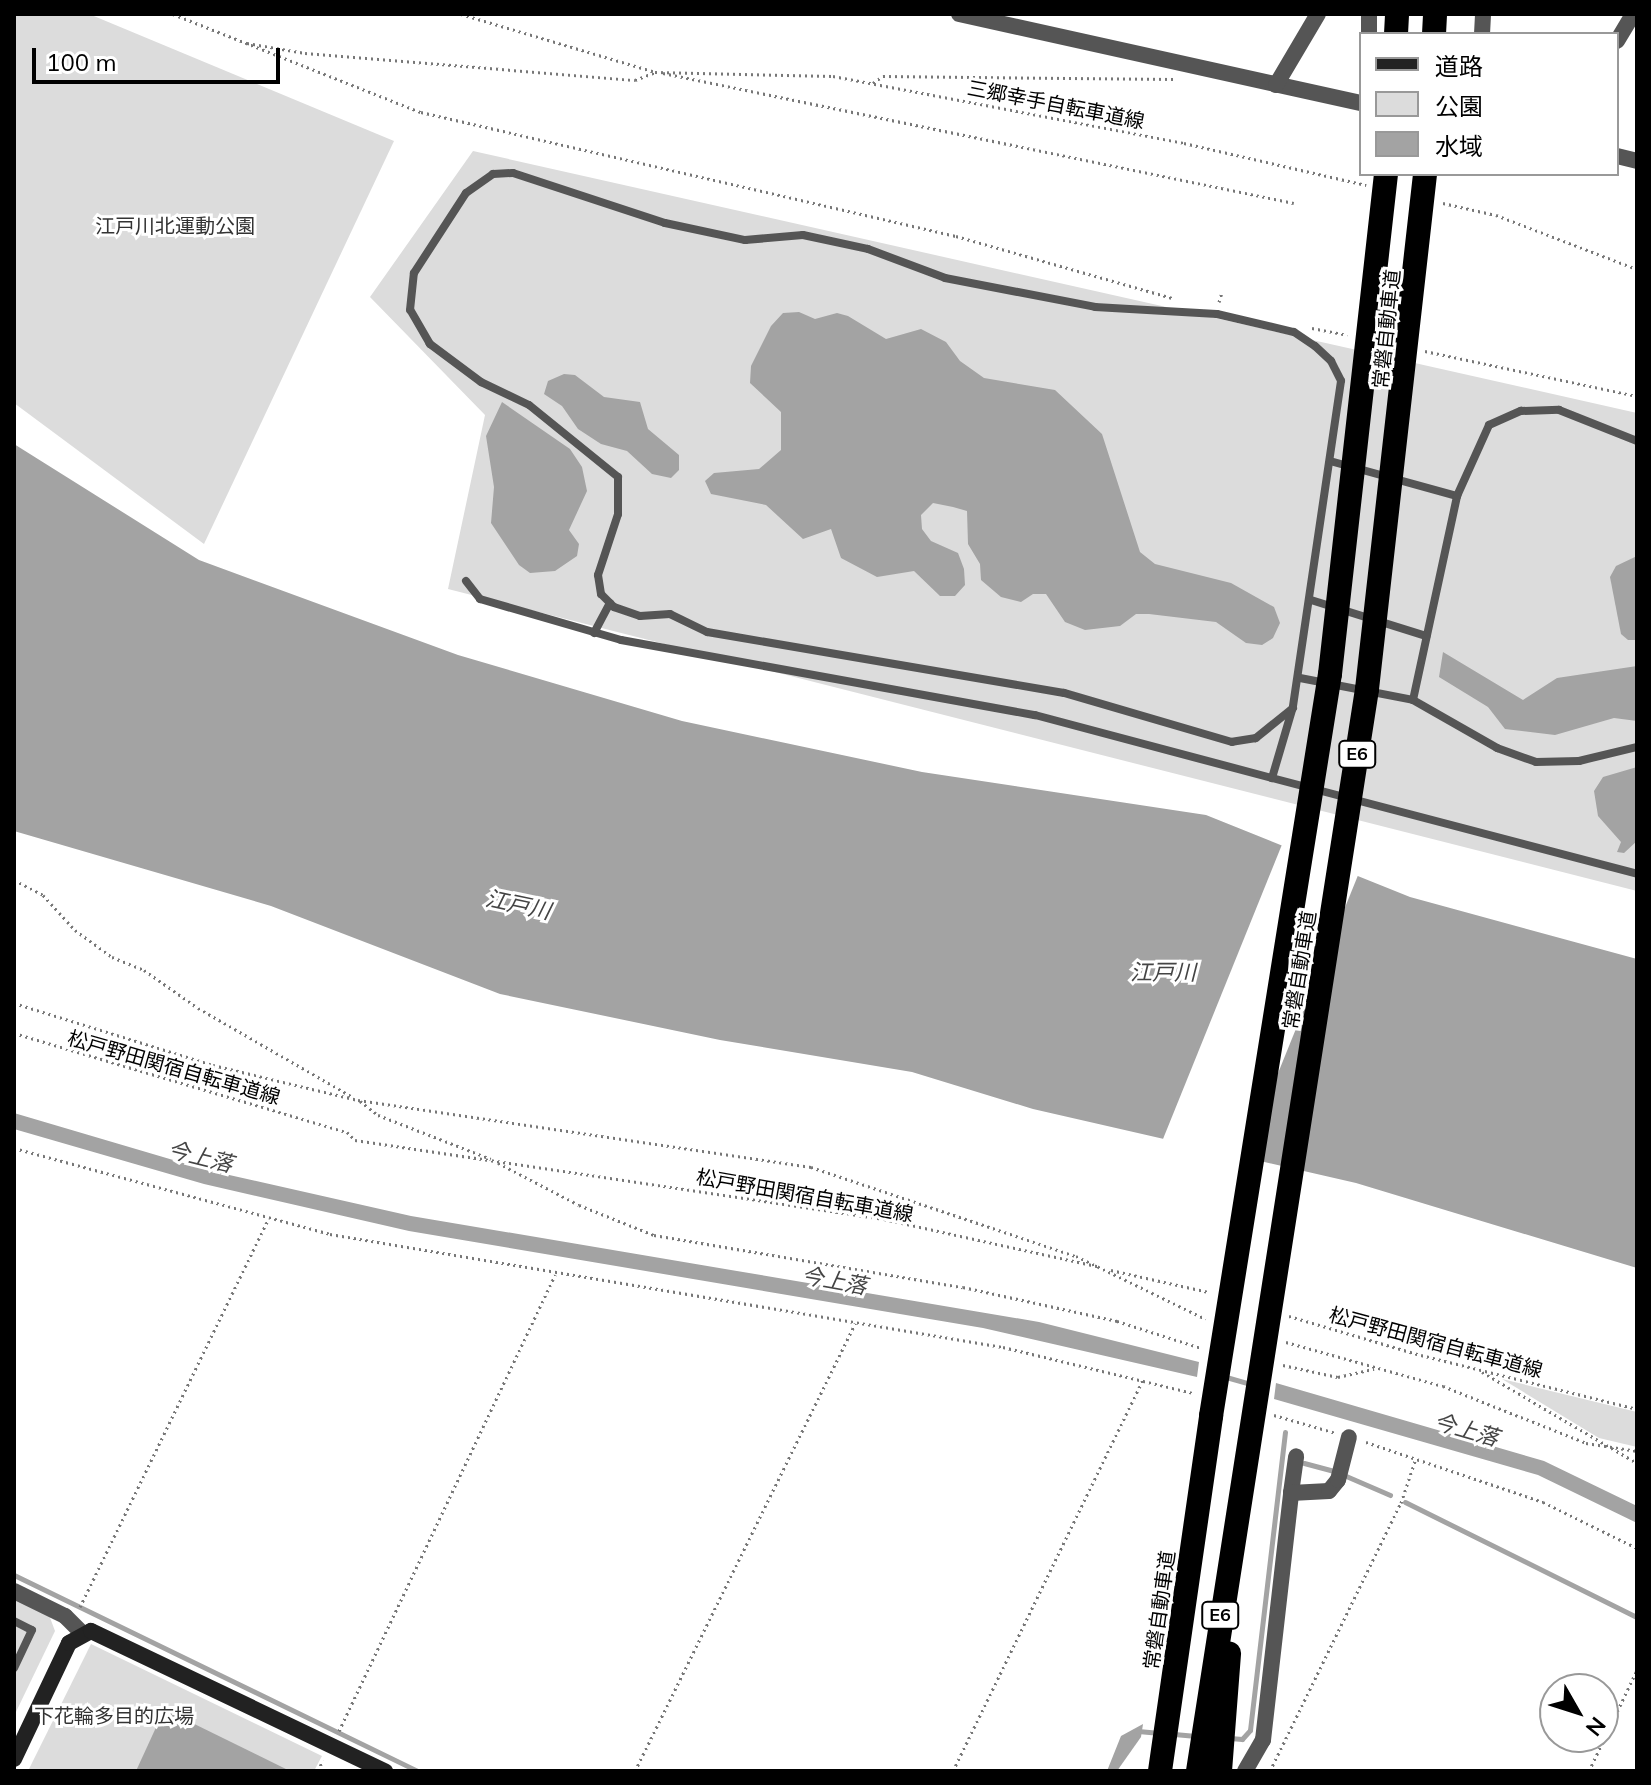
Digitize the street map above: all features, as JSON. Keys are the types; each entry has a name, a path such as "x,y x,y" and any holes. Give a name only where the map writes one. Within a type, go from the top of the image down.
{"highway":[{"name":"常磐自動車道","path":"1198,1771 1243,1459 1367,689 1425,176"},
{"name":"常磐自動車道","path":"1160,1771 1330,674 1382,181"},
{"path":"1220,1771 1243,1459"},
{"path":"1153,1771 1169,1710"}],"street":[{"path":"959,14 1359,103"},
{"path":"1276,85 1318,14"},
{"path":"1619,38 1633,14"},
{"path":"1291,1493 1329,1491 1338,1480 1349,1437"},
{"path":"1245,1771 1263,1740 1296,1456"},
{"path":"14,1591 65,1616 81,1632 99,1633 385,1771"},
{"path":"14,1759 69,1643 81,1632"}],"lane":[{"path":"1272,778 1293,708 1300,678 1341,381 1331,361 1294,332 1217,314 1095,307 975,284 920,271 868,249 803,235 745,240 665,223 534,176 493,174 466,193 414,273 410,310 430,344 481,382 529,405 618,477 618,514 598,575 601,594 610,603 640,616 670,614 707,632 1064,693 1232,742 1256,738 1293,708"},
{"path":"1413,700 1457,496 1479,437 1500,418 1559,410 1637,441"},
{"path":"1330,461 1457,496"},
{"path":"466,581 480,599 594,633 1035,715 1637,874"},
{"path":"1311,600 1426,636"},
{"path":"594,633 610,603"},
{"path":"1300,678 1413,700 1497,748 1536,762 1579,761 1637,747"},
{"path":"14,1621 32,1630 14,1668"}],"path":[{"path":"173,14 421,112 956,236 1099,273 1183,302"},
{"name":"三郷幸手自転車道線","path":"461,14 655,72 833,76 1382,181"},
{"path":"240,42 305,53 635,80 655,72 1294,203"},
{"path":"873,83 883,76 1190,80"},
{"path":"1437,201 1496,215 1637,269"},
{"path":"1207,305 1218,306 1222,292"},
{"path":"1305,327 1351,336"},
{"path":"1412,349 1637,396"},
{"path":"14,880 43,895 85,939 358,1100 378,1115 495,1161 579,1205 654,1235 950,1285 1117,1321 1208,1350"},
{"path":"14,1003 213,1065 358,1100 811,1167 1109,1269"},
{"name":"松戸野田関宿自転車道線","path":"14,1033 347,1132 355,1140 884,1219 1210,1292"},
{"path":"14,1148 269,1218 556,1274 1003,1347 1202,1395"},
{"path":"87,1592 269,1218"},
{"path":"344,1720 556,1274"},
{"name":"松戸野田関宿自転車道線","path":"1285,1315 1474,1368 1637,1409"},
{"path":"635,1771 855,1323"},
{"path":"1282,1365 1338,1377 1377,1369 1443,1386 1552,1432 1606,1447 1637,1451"},
{"path":"1474,1368 1637,1463"},
{"path":"953,1771 1143,1380"},
{"path":"1260,1411 1416,1458 1543,1502 1637,1548"},
{"path":"1270,1771 1401,1503 1416,1458"},
{"path":"1589,1771 1637,1670"},
{"path":"318,1771 325,1756"}],"green space":[{"name":"江戸川北運動公園","path":"14,14 89,14 394,141 204,544 14,403"},
{"path":"473,151 1637,413 1637,891 448,589 485,415 370,297"},
{"path":"1502,1379 1637,1412 1637,1447 1599,1438"},
{"path":"14,1598 49,1615 55,1631 14,1716"},
{"name":"下花輪多目的広場","path":"91,1644 322,1756 314,1771 28,1771"}],"water":[{"path":"799,312 815,319 837,313 848,316 886,339 921,329 946,342 960,361 984,378 1055,390 1102,434 1140,552 1155,564 1231,583 1274,607 1280,623 1273,638 1262,645 1246,643 1216,622 1149,614 1136,614 1120,626 1085,630 1065,622 1046,594 1033,594 1021,602 1001,597 981,580 980,564 968,544 967,511 953,507 933,503 921,515 922,529 931,541 958,553 964,569 965,585 955,596 940,596 914,571 877,577 841,558 831,529 803,539 766,505 711,494 705,481 714,473 759,469 781,450 781,412 750,383 751,366 771,326 783,313"},
{"path":"564,374 575,375 604,397 640,402 648,429 679,455 679,470 671,478 652,474 627,451 601,444 578,429 562,406 544,394 548,381"},
{"path":"502,402 570,449 582,467 587,491 569,530 579,544 577,556 555,571 530,573 519,565 491,523 494,487 486,436"},
{"name":"江戸川","path":"14,444 199,560 458,655 682,721 922,772 1206,815 1410,897 1637,959 1637,1268 1356,1183 1033,1109 912,1072 720,1040 500,994 271,906 14,831"},
{"path":"1637,556 1637,640 1628,640 1621,634 1610,577 1616,566"},
{"path":"1443,652 1523,700 1557,678 1637,666 1637,721 1614,718 1555,735 1505,729 1488,707 1439,677"},
{"path":"1637,767 1637,841 1624,853 1617,852 1621,842 1598,816 1594,791 1603,777"},
{"path":"14,1113 207,1170 411,1216 1039,1322 1199,1362 1197,1377 983,1328 409,1231 204,1184 14,1129"},
{"path":"1276,1383 1544,1461 1637,1506 1637,1523 1538,1475 1274,1399"},
{"path":"164,1710 174,1714 290,1771 136,1771"},
{"path":"1143,1724 1141,1737 1117,1771 1107,1771 1121,1736"}],"pier":[{"path":"1283,842 1359,873 1238,1172 1162,1141"}],"waterway":[{"name":"今上落","path":"1226,1377 1251,1384"},
{"path":"1230,1738 1242,1739 1250,1730 1285,1432"},
{"path":"1304,1463 1333,1471"},
{"path":"1346,1476 1390,1495"},
{"path":"1405,1502 1637,1617"},
{"path":"14,1575 418,1771"},
{"path":"1138,1731 1160,1733"},
{"path":"1174,1734 1196,1736"}]}
